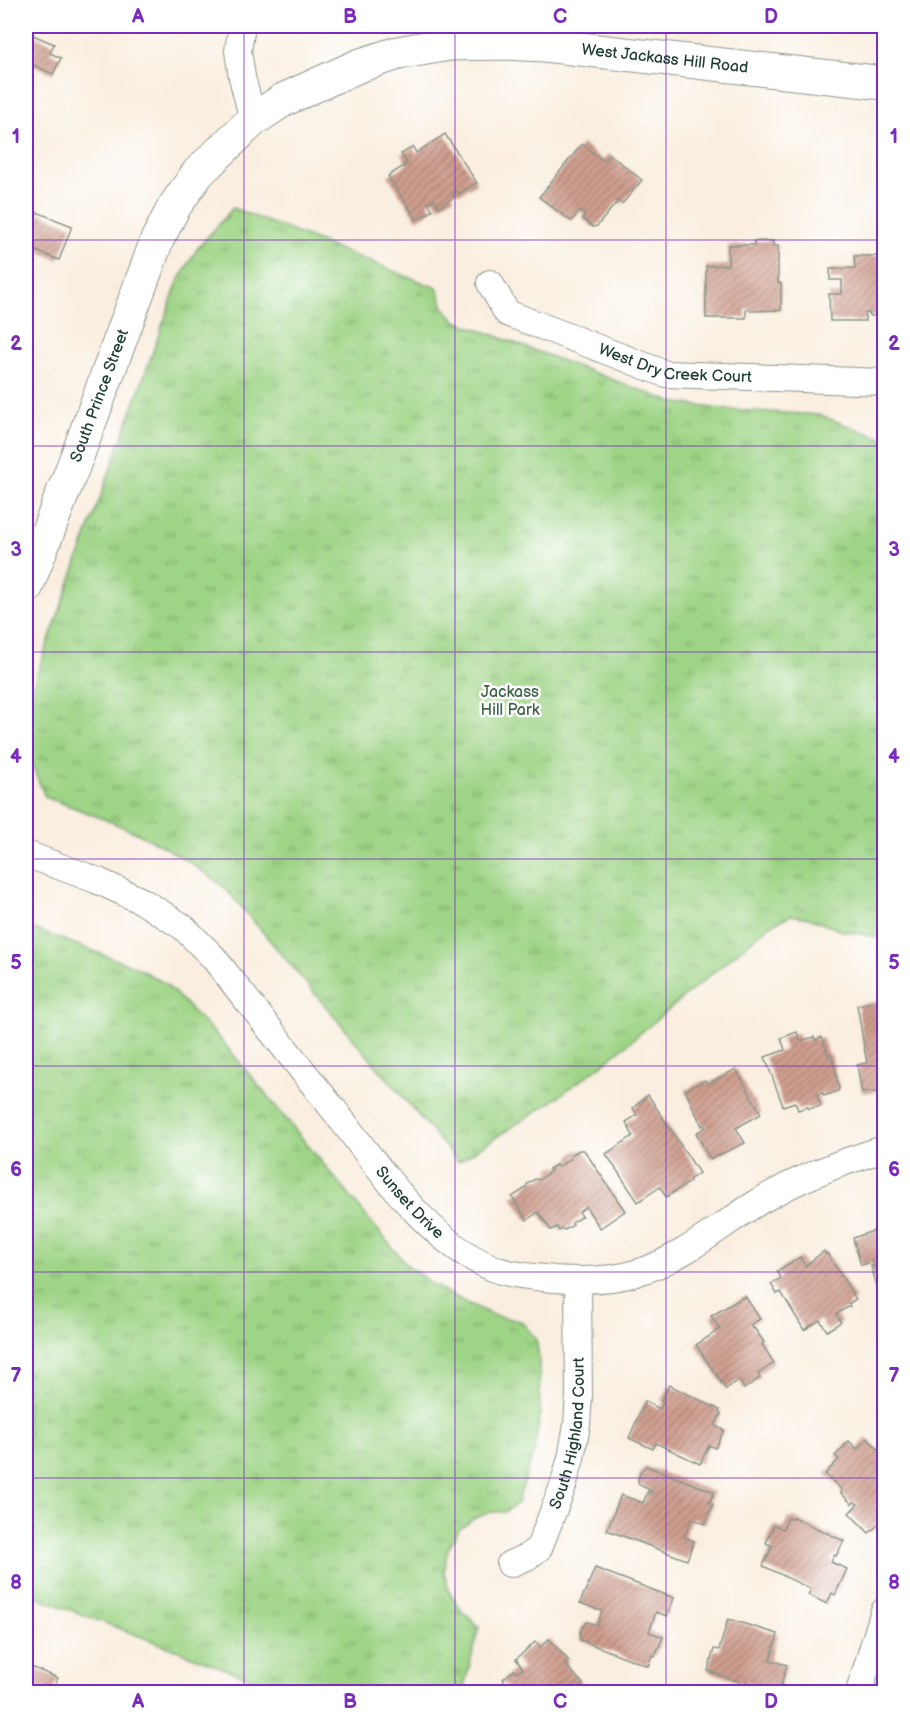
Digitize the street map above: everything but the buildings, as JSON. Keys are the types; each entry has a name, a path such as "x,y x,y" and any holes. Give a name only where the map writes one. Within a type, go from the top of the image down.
{"street":[{"path":"242,26 238,51 253,120"},
{"name":"West Jackass Hill Road","path":"174,207 198,173 253,120 284,100 358,66 398,53 449,44 544,45 885,83"},
{"name":"South Prince Street","path":"26,588 157,240 174,207"},
{"name":"West Dry Creek Court","path":"490,283 507,313 666,374 885,382"},
{"name":"Sunset Drive","path":"26,854 96,880 142,902 183,927 213,957 400,1194 439,1234 469,1256 501,1271 578,1281 608,1279 638,1273 691,1249 759,1201 798,1181 838,1163 885,1149"},
{"name":"South Highland Court","path":"510,1564 527,1557 539,1548 563,1486 571,1458 579,1395 578,1281"},
{"path":"859,1692 885,1611"}],"green space":[{"name":"Jackass Hill Park","path":"233,208 437,288 444,307 456,321 672,402 720,409 819,415 884,439 884,938 842,931 809,918 791,915 769,926 607,1061 554,1100 458,1162 226,889 162,846 94,815 45,797 26,750 26,704 178,282 197,249"},
{"path":"26,926 136,967 166,984 222,1041 405,1263 433,1285 463,1301 495,1316 521,1321 536,1339 539,1358 540,1416 533,1455 517,1503 505,1512 491,1512 473,1519 459,1530 447,1551 444,1572 449,1592 462,1611 479,1627 463,1692 286,1692 26,1593"}]}
